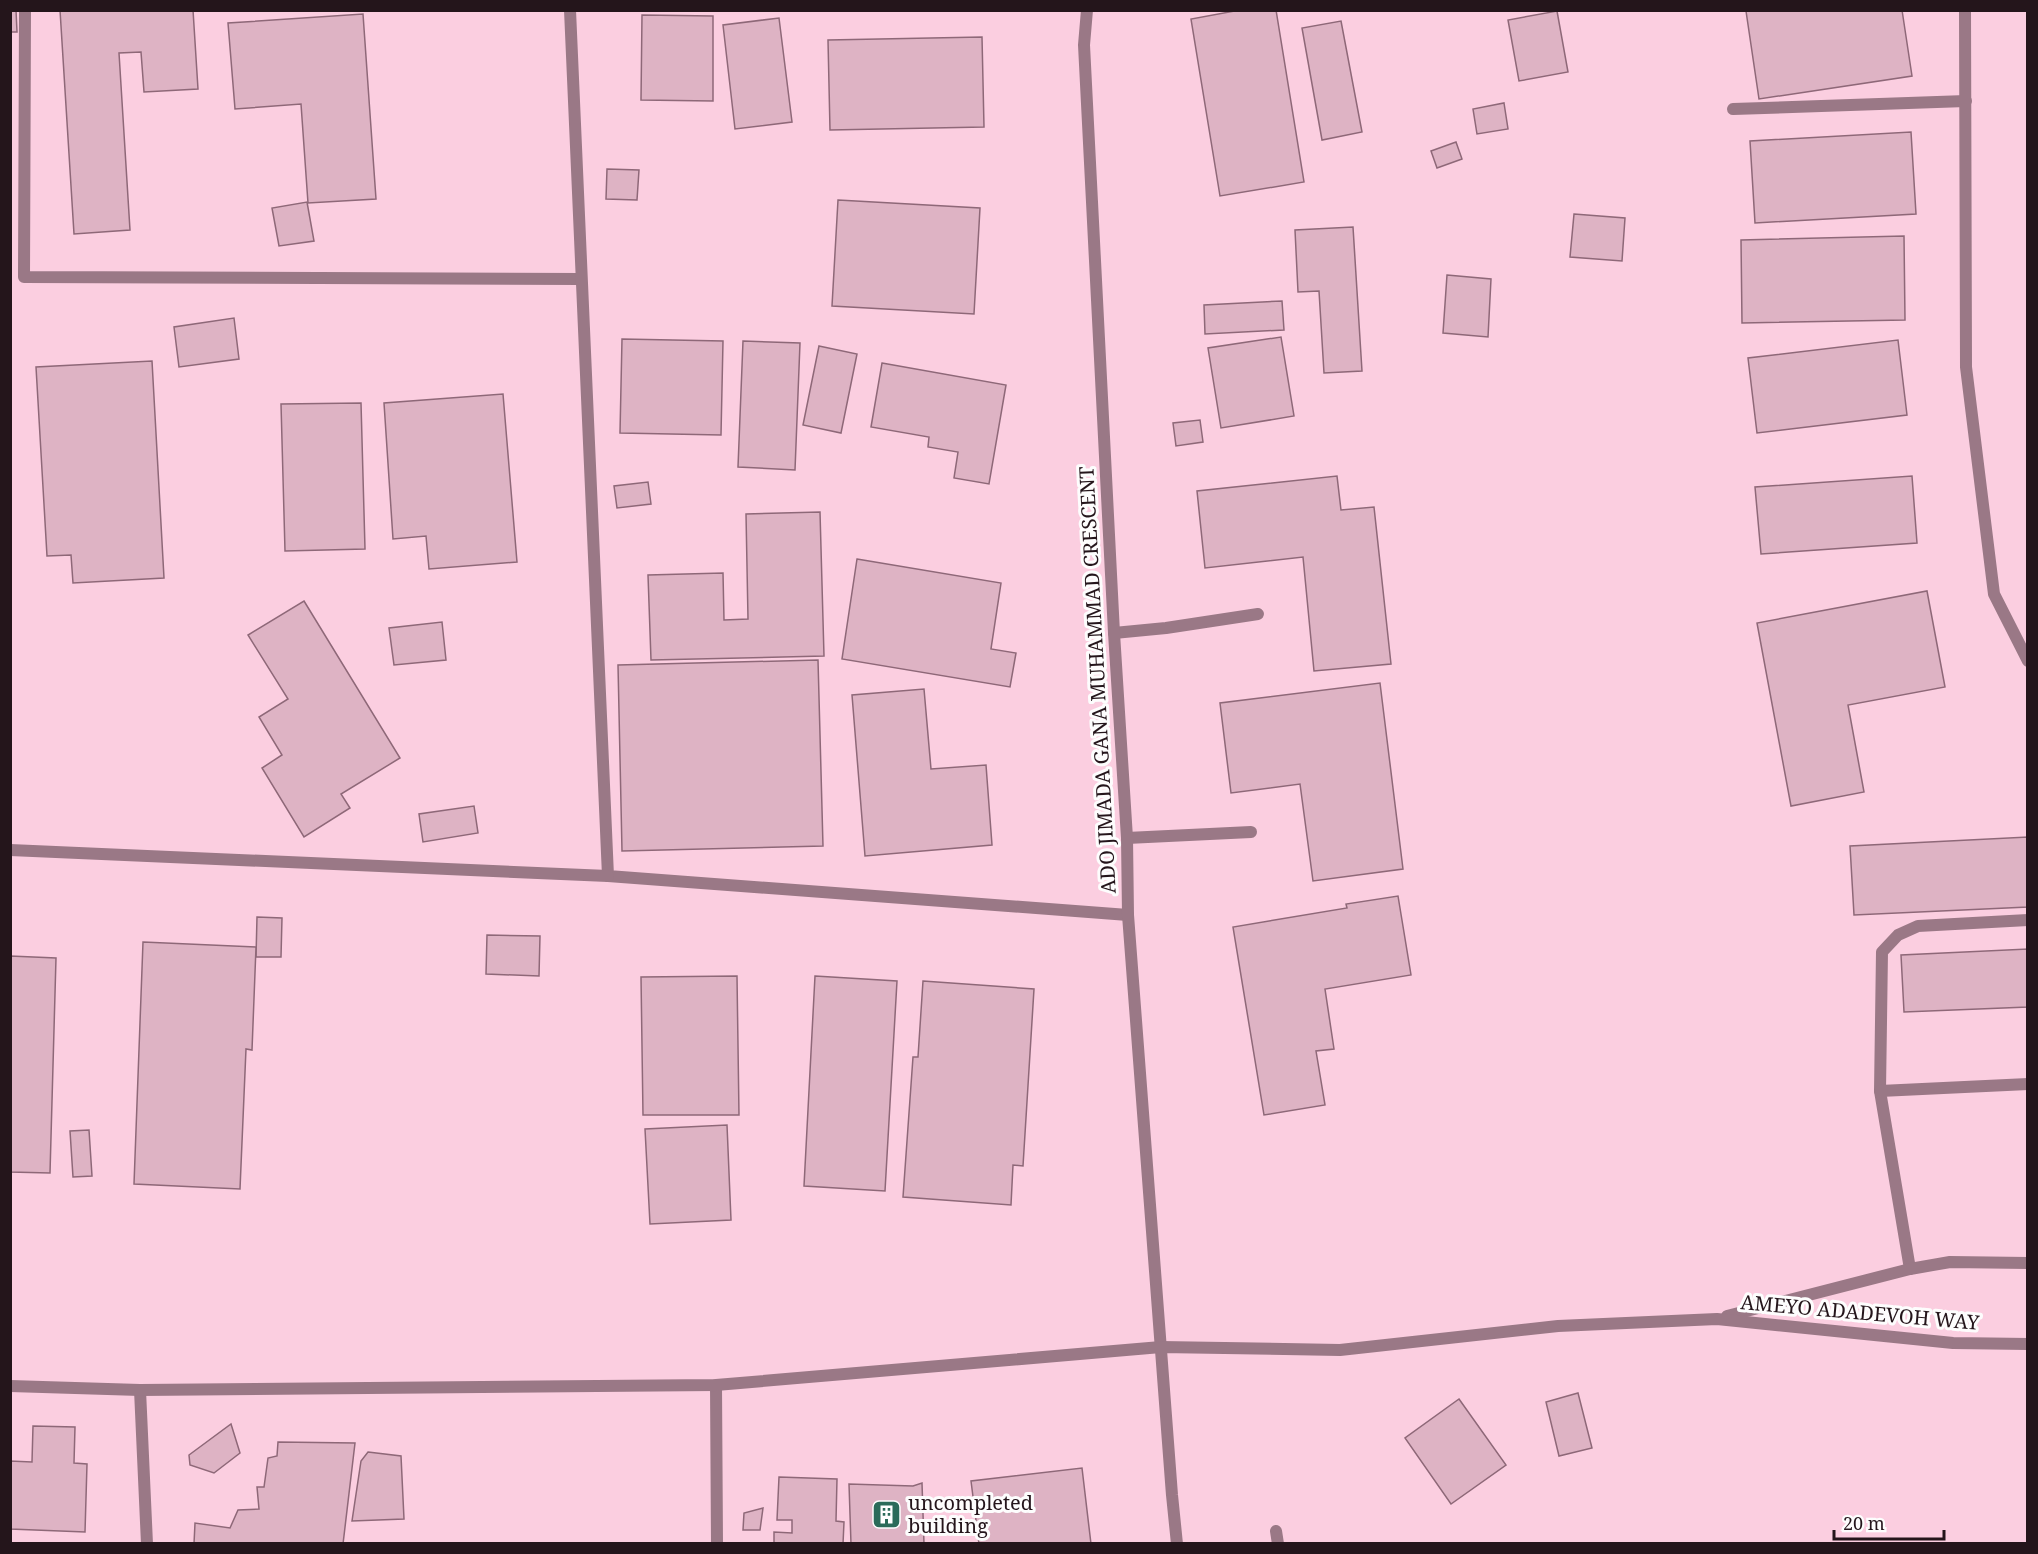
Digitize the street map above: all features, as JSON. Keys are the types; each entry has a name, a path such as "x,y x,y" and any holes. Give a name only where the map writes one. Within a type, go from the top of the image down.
{"street":[{"path":"25,10 24,277 581,279"},
{"path":"570,10 608,876"},
{"name":"ADO JIMADA GANA MUHAMMAD CRESCENT","path":"1087,10 1084,56 1127,838 1128,915 1177,1544"},
{"path":"1965,10 1966,367 1994,594 2028,661"},
{"path":"1733,109 1966,101"},
{"path":"1114,633 1166,628 1258,614"},
{"path":"1127,838 1251,832"},
{"path":"10,850 608,876 1128,915"},
{"path":"1910,1269 1880,1091 1882,952 1898,935 1918,926 2028,920"},
{"path":"1880,1091 2028,1084"},
{"name":"AMEYO ADADEVOH WAY","path":"1718,1318 1910,1269 1950,1262 2028,1263"},
{"path":"10,1386 140,1390 716,1385 1161,1347 1340,1350 1558,1326 1718,1318"},
{"name":"AMEYO ADADEVOH WAY","path":"1718,1318 1953,1343 2028,1344"},
{"path":"716,1385 717,1544"},
{"path":"140,1390 147,1544"}],"building":[{"path":"10,10 16,10 17,32 10,32"},
{"path":"60,10 193,10 198,89 144,92 141,52 119,53 130,230 74,234"},
{"path":"1240,10 1276,10 1304,182 1220,196 1191,19"},
{"path":"1902,10 1912,76 1759,99 1746,11"},
{"path":"1557,11 1568,72 1519,81 1508,20"},
{"path":"363,14 376,199 308,203 301,104 235,109 228,23"},
{"path":"642,15 713,16 713,101 641,100"},
{"path":"779,18 792,122 735,129 723,25"},
{"path":"1341,21 1362,132 1322,140 1302,28"},
{"path":"982,37 984,127 830,130 828,40"},
{"path":"1504,103 1508,129 1477,134 1473,109"},
{"path":"1911,132 1916,214 1755,223 1750,141"},
{"path":"1456,142 1462,159 1437,168 1431,151"},
{"path":"607,169 639,170 637,200 606,199"},
{"path":"838,200 980,208 974,314 832,306"},
{"path":"307,202 314,241 279,246 272,208"},
{"path":"1574,214 1625,218 1622,261 1570,257"},
{"path":"1353,227 1362,371 1324,373 1319,291 1298,292 1295,230"},
{"path":"1904,236 1905,320 1742,323 1741,240"},
{"path":"1447,275 1491,279 1488,337 1443,333"},
{"path":"1282,301 1284,330 1205,334 1204,305"},
{"path":"234,318 239,359 179,367 174,327"},
{"path":"1281,337 1294,416 1221,428 1208,348"},
{"path":"622,339 723,341 721,435 620,433"},
{"path":"1898,340 1907,415 1757,433 1748,358"},
{"path":"743,341 800,343 795,470 738,467"},
{"path":"819,346 857,354 841,433 803,425"},
{"path":"152,361 164,578 73,583 71,555 47,556 36,367"},
{"path":"882,363 1006,385 989,484 954,478 958,452 928,447 929,437 871,427"},
{"path":"503,394 517,562 429,569 426,536 393,539 384,403"},
{"path":"361,403 365,549 285,551 281,404"},
{"path":"1200,420 1203,442 1176,446 1173,423"},
{"path":"1337,476 1341,510 1374,507 1391,664 1314,671 1303,557 1205,568 1197,491"},
{"path":"1912,476 1917,543 1761,554 1755,487"},
{"path":"648,482 651,504 617,508 614,486"},
{"path":"820,512 824,656 651,660 648,575 723,573 724,620 748,619 746,514"},
{"path":"857,559 1001,583 991,649 1016,653 1010,687 842,659"},
{"path":"1927,591 1945,687 1848,705 1864,792 1791,806 1757,623"},
{"path":"304,601 400,758 341,794 350,808 304,837 262,768 282,755 259,717 288,699 248,635"},
{"path":"442,622 446,660 394,665 389,628"},
{"path":"818,660 823,846 622,851 618,665"},
{"path":"1380,683 1403,869 1313,881 1300,784 1231,793 1220,703"},
{"path":"924,689 931,769 986,765 992,845 865,856 852,695"},
{"path":"474,806 478,833 423,842 419,814"},
{"path":"2028,837 2028,907 1854,915 1850,846"},
{"path":"1398,896 1411,975 1325,989 1334,1049 1316,1051 1325,1105 1264,1115 1233,927 1347,908 1346,904"},
{"path":"257,917 282,918 281,957 256,957"},
{"path":"487,935 540,936 539,976 486,974"},
{"path":"143,942 256,947 252,1050 246,1049 240,1189 134,1184"},
{"path":"2028,949 2028,1007 1904,1012 1901,955"},
{"path":"10,956 56,958 50,1173 10,1172"},
{"path":"737,976 739,1115 643,1115 641,977"},
{"path":"815,976 897,981 885,1191 804,1186"},
{"path":"923,981 1034,989 1023,1166 1013,1165 1011,1205 903,1197 913,1057 918,1057"},
{"path":"727,1125 731,1220 650,1224 645,1129"},
{"path":"89,1130 92,1176 73,1177 70,1131"},
{"path":"1578,1393 1592,1448 1559,1456 1546,1402"},
{"path":"1459,1399 1506,1465 1451,1504 1405,1438"},
{"path":"231,1424 240,1453 214,1473 190,1465 189,1455"},
{"path":"33,1426 75,1427 74,1463 87,1464 85,1532 10,1529 10,1461 32,1462"},
{"path":"278,1442 355,1443 343,1544 194,1544 195,1523 230,1528 238,1510 259,1509 257,1487 264,1487 268,1458 277,1456"},
{"path":"368,1452 401,1456 404,1519 352,1521 361,1461"},
{"path":"1082,1468 1091,1544 979,1544 971,1481"},
{"path":"779,1477 837,1479 836,1521 844,1522 843,1544 774,1544 774,1532 792,1533 792,1520 777,1520"},
{"name":"uncompleted building","path":"922,1483 924,1544 851,1544 849,1484 913,1486"},
{"path":"763,1508 760,1530 743,1530 744,1513"}],"place":[{"name":"uncompleted building","path":"887,1514"}]}
